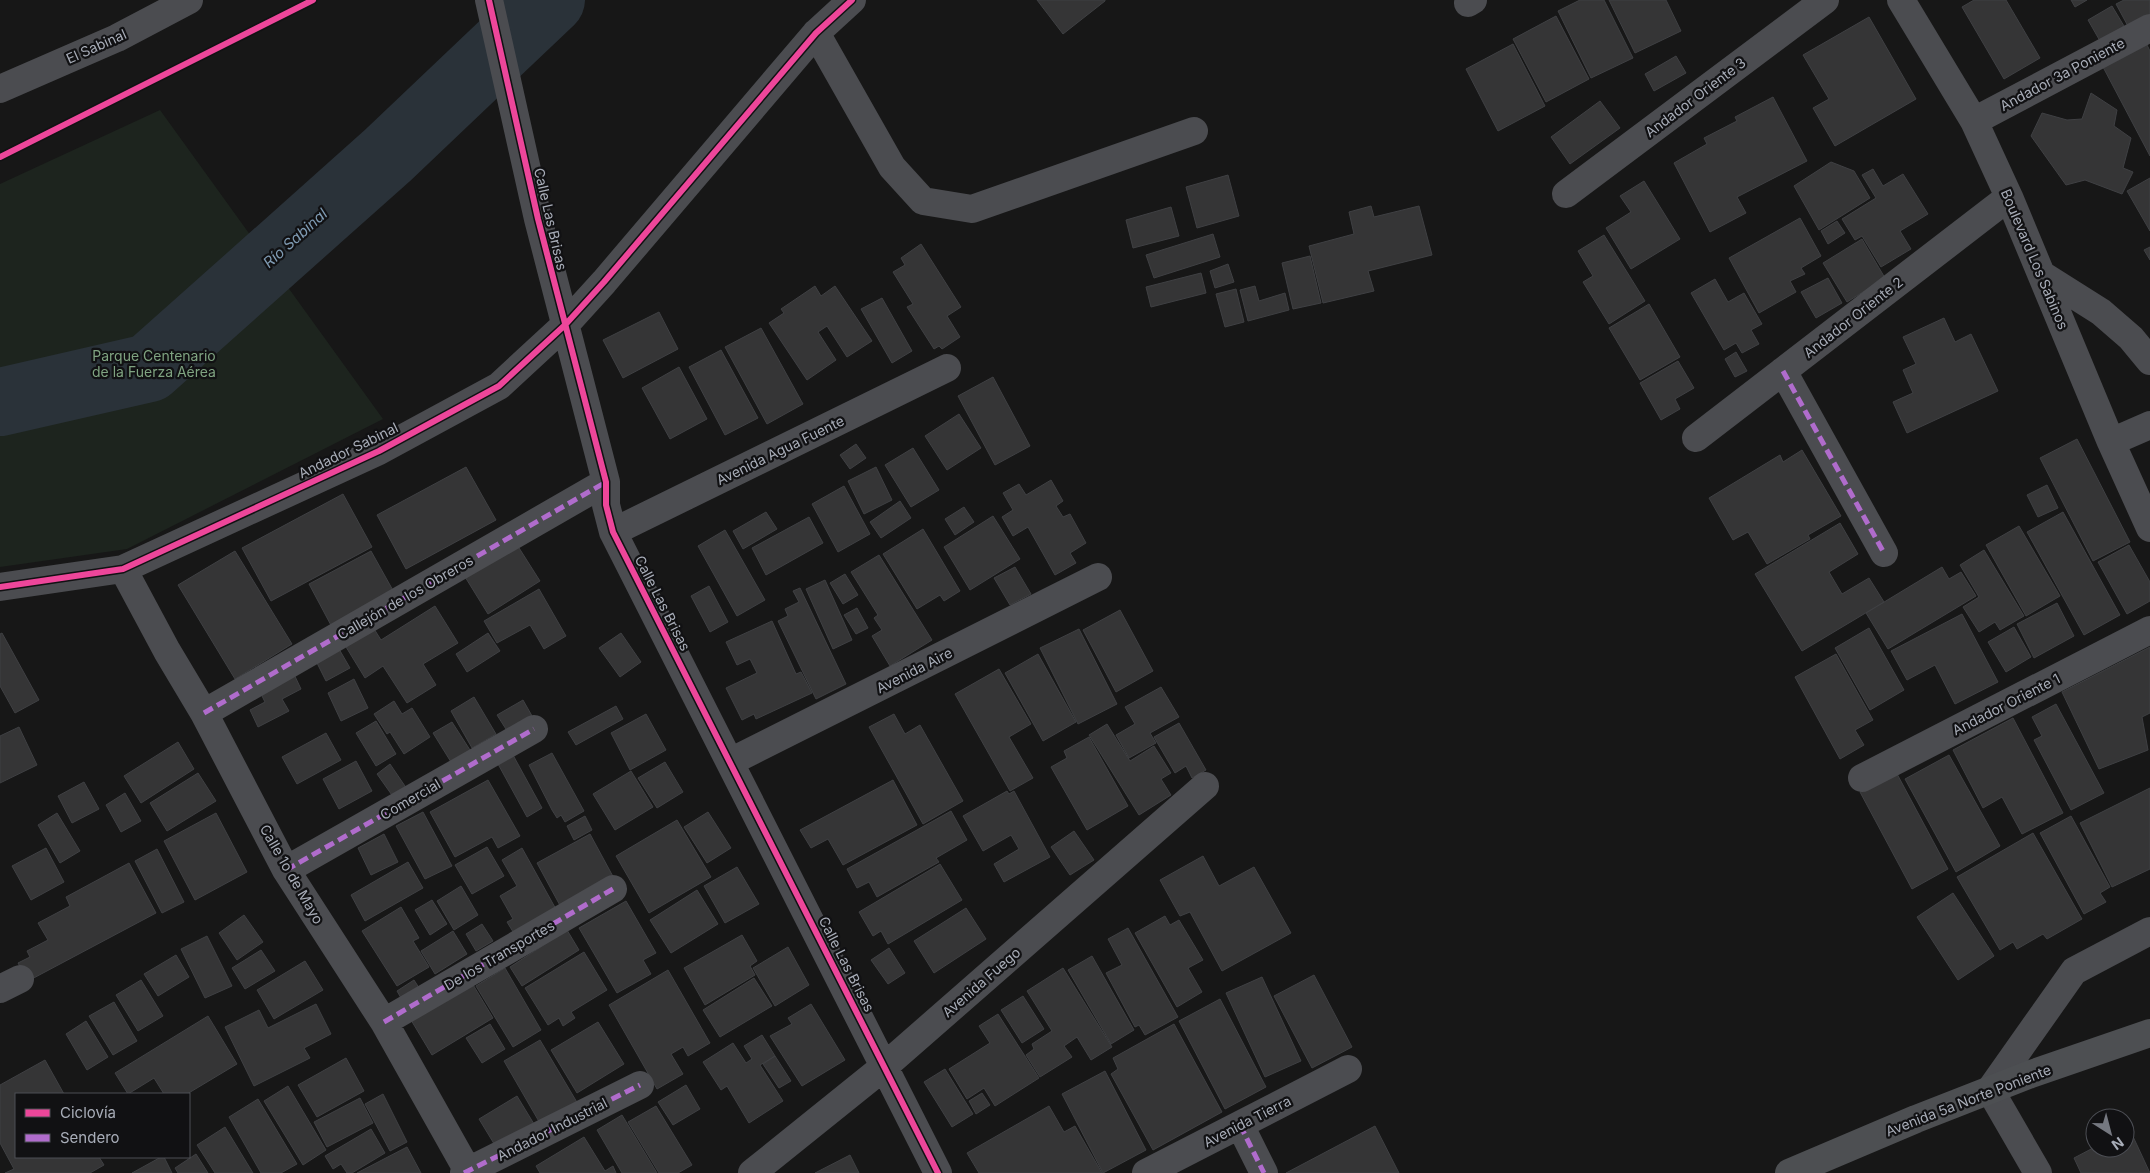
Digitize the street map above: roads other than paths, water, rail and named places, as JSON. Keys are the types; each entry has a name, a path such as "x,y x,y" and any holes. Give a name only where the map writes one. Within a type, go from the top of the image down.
{"main road":[{"name":"Avenida 5a Norte Poniente","path":"1789,1173 1822,1167 1990,1090 2150,1033"}],"street":[{"name":"El Sabinal","path":"0,89 117,38 189,0"},
{"name":"Calle Las Brisas","path":"489,0 538,219 606,482 606,505 613,532 938,1173"},
{"name":"Andador Sabinal","path":"0,587 123,569 379,451 499,386 564,325 604,282 816,33 852,0"},
{"name":"Andador Oriente 3","path":"1566,194 1825,0"},
{"name":"Boulevard Los Sabinos","path":"1901,0 1974,121 2044,276 2111,442 2150,528"},
{"name":"Andador 3a Poniente","path":"1974,121 2150,28"},
{"path":"816,33 892,167 924,201 972,209 1194,131"},
{"name":"Andador Oriente 2","path":"1696,438 2009,197"},
{"path":"2044,276 2101,312 2131,338 2150,361"},
{"name":"Avenida Agua Fuente","path":"613,532 947,368"},
{"path":"1783,371 1884,553"},
{"path":"2111,442 2150,425"},
{"name":"Callejón de los Obreros","path":"204,713 606,482"},
{"name":"Calle 1o de Mayo","path":"123,569 204,713 286,870 384,1022 467,1172"},
{"name":"Avenida Aire","path":"730,762 1098,577"},
{"name":"Andador Oriente 1","path":"1862,778 2150,630"},
{"name":"Comercial","path":"286,870 534,729"},
{"name":"Avenida Fuego","path":"752,1173 885,1066 1206,786"},
{"name":"De los Transportes","path":"384,1022 613,889"},
{"path":"2038,1173 1990,1090 2074,971 2150,931"},
{"name":"Avenida Tierra","path":"1146,1173 1348,1070"},
{"name":"Andador Industrial","path":"467,1172 640,1085"},
{"path":"1240,1125 1264,1173"}],"waterway":[{"name":"Río Sabinal","path":"0,402 149,368 388,155 551,0"}],"park label":[{"name":"Parque Centenario de la Fuerza Aérea","path":"154,364"}]}
